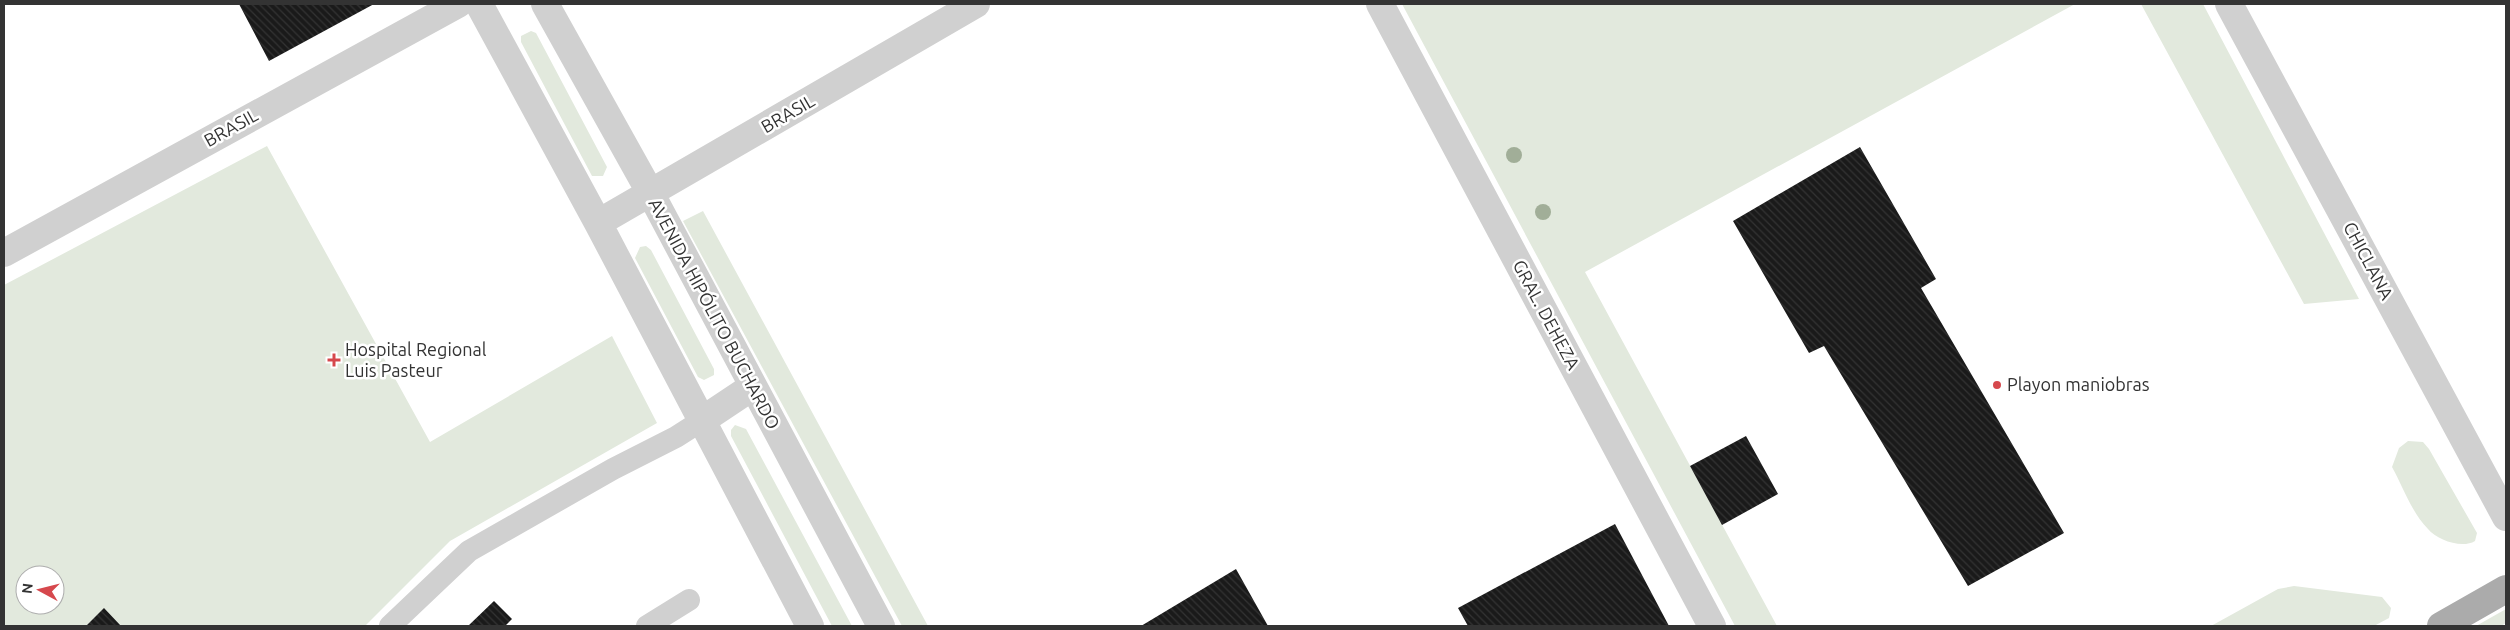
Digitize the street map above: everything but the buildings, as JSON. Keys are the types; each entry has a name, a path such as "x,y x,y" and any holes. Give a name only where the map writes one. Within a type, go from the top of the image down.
{"main road":[{"path":"2441,626 2506,589"}],"street":[{"name":"BRASIL","path":"4,253 458,4"},
{"path":"479,4 598,223 810,626"},
{"name":"AVENIDA HIPÓLITO BUCHARDO","path":"545,4 651,194 752,388 881,626"},
{"name":"BRASIL","path":"598,223 976,4"},
{"name":"GRAL. DEHEZA","path":"1380,4 1712,626"},
{"name":"CHICLANA","path":"2237,7 2506,517"},
{"path":"701,421 752,388"}],"lane":[{"path":"390,626 469,551 612,469 676,437 701,421"},
{"path":"647,626 689,600"}],"shaded area":[{"path":"1402,4 2075,4 1585,272 1777,626 1735,626"},
{"path":"2141,4 2203,4 2359,299 2304,304"},
{"path":"531,31 536,33 607,167 603,176 592,176 521,42 521,36"},
{"path":"267,146 430,442 612,336 657,423 450,541 365,626 121,626 104,609 86,626 4,626 4,285"},
{"path":"703,211 928,626 902,626 683,221"},
{"path":"646,246 651,250 714,369 714,375 704,380 698,377 635,258 640,247"},
{"path":"735,425 746,429 852,626 832,626 731,436 731,430"},
{"path":"2408,441 2423,442 2429,449 2477,533 2475,541 2457,544 2443,540 2422,523 2392,467 2399,448"},
{"path":"2294,586 2382,597 2391,608 2389,618 2374,626 2211,626 2278,589"},
{"path":"2506,609 2506,623 2501,626 2476,626"}],"place":[{"name":"Hospital Regional Luis Pasteur","path":"334,360"},
{"name":"Playon maniobras","path":"1997,385"}]}
